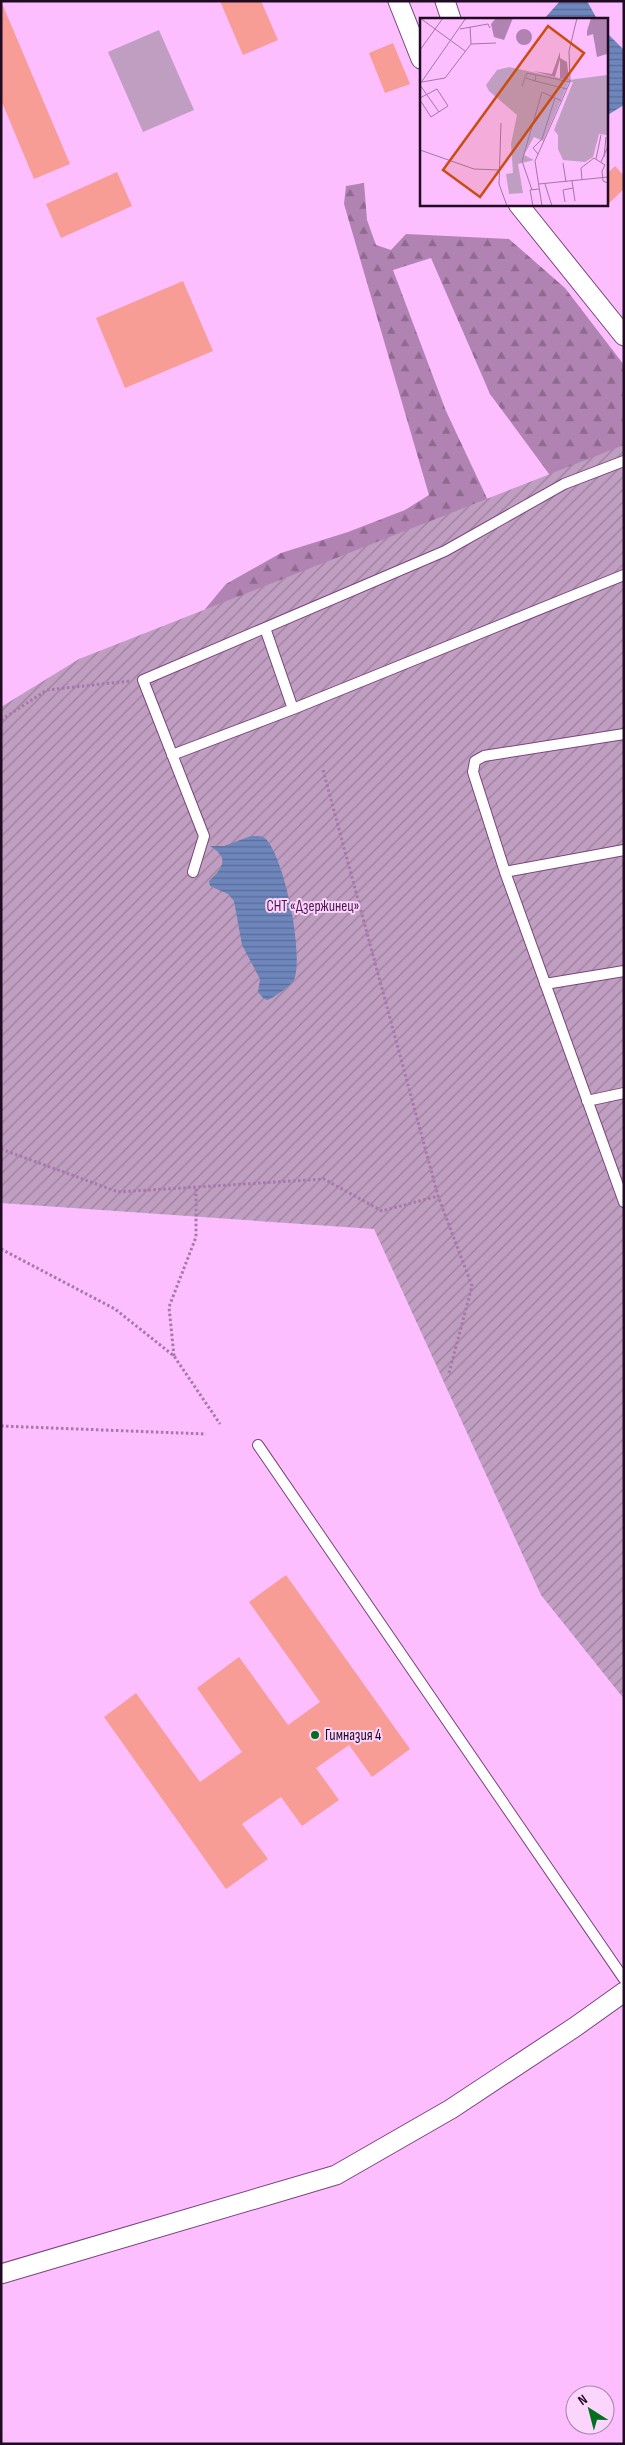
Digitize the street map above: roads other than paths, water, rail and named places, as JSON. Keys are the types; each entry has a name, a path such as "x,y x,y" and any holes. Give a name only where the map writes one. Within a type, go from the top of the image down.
{"street":[{"path":"445,1 451,18"},
{"path":"399,2 420,56"},
{"path":"519,205 624,336"},
{"path":"1,2274 336,2175 451,2109 575,2027 624,1992"}],"lane":[{"path":"192,872 204,836 143,680 445,551 564,484 624,461"},
{"path":"172,754 293,709 624,575"},
{"path":"265,628 293,709"},
{"path":"624,734 484,756 475,761 473,772 505,872 624,1202"},
{"path":"505,872 624,850"},
{"path":"545,984 624,971"},
{"path":"587,1100 624,1093"},
{"path":"258,1445 624,1978"}],"water":[{"path":"560,1 587,1 596,18 545,18"},
{"path":"608,34 624,50 624,105 608,115"},
{"path":"251,836 259,836 266,839 273,850 286,886 295,929 297,950 294,980 282,992 267,1000 258,992 260,979 242,945 234,901 228,894 210,886 209,881 218,872 222,863 220,855 210,846 224,846"}],"place":[{"name":"Гимназия 4","path":"315,1735"}],"park label":[{"name":"СНТ «Дзержинец»","path":"313,906"}]}
